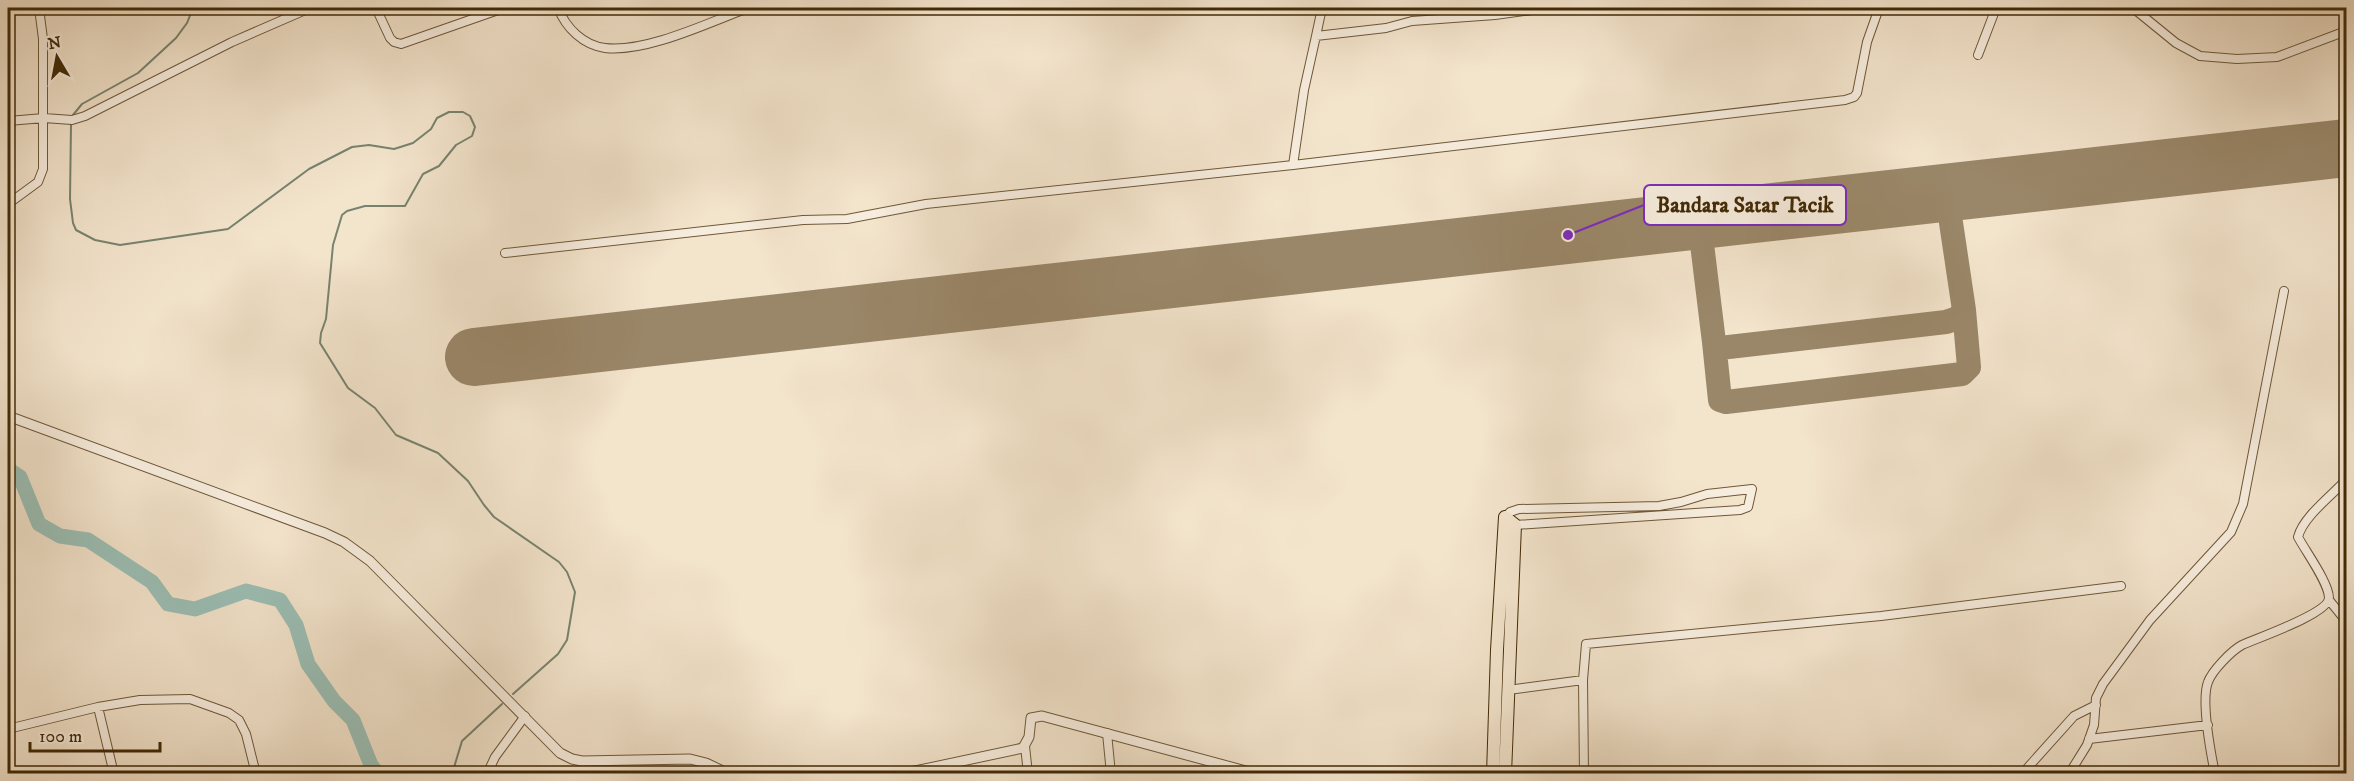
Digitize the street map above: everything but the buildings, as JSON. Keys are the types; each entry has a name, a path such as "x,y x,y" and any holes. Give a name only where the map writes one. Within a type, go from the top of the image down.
{"highway":[{"path":"1493,774 1499,753 1508,690 1510,521"},
{"path":"1505,774 1499,753 1510,521"}],"street":[{"path":"8,204 33,187 41,176 44,118 43,39 39,8"},
{"path":"8,121 44,118 72,120 85,116 232,42 310,8"},
{"path":"376,8 390,38 401,45 504,8"},
{"path":"558,8 570,29 578,37 598,47 609,48 631,47 669,38 748,8"},
{"path":"1293,165 1304,90 1322,8"},
{"path":"1316,36 1386,28 1412,21 1495,15 1550,8"},
{"path":"506,253 803,220 847,219 926,204 1293,165 1850,99 1857,93 1867,42 1879,8"},
{"path":"1978,55 1996,8"},
{"path":"2133,8 2176,43 2200,56 2237,59 2277,57 2346,31"},
{"path":"2069,774 2089,739 2103,684 2150,620 2231,531 2243,504 2284,291"},
{"path":"8,416 344,542 370,561 560,753 572,759 690,759 706,763 729,774"},
{"path":"2346,480 2309,518 2300,529 2298,537 2325,584 2329,600 2346,621"},
{"path":"1752,489 1748,507 1740,510 1510,521 1510,512 1519,509 1659,506 1707,494 1752,489"},
{"path":"1584,774 1583,680 1585,646 1588,644 1881,616 2121,586"},
{"path":"2215,774 2208,725 2207,682 2224,659 2240,646 2315,613 2329,600"},
{"path":"1508,690 1583,680"},
{"path":"8,729 98,707 140,700 190,699 230,712 239,720 244,727 256,774"},
{"path":"2022,774 2074,716 2096,705"},
{"path":"98,707 114,774"},
{"path":"487,774 495,757 525,716"},
{"path":"1028,774 1025,746 1029,737 1031,718 1042,716 1257,774"},
{"path":"2089,739 2208,725"},
{"path":"1107,733 1111,774"},
{"path":"906,773 1010,752 1025,746"}],"waterway":[{"path":"73,115 82,104 138,73 176,38 187,23 193,8"},
{"path":"71,124 70,199 73,223 76,230 95,240 120,245 228,229 309,169 352,147 369,145 394,149 413,143 431,129 437,118 449,112 463,112 470,116 475,127 472,136 456,145 439,166 423,174 405,206 365,206 347,211 342,215 333,245 326,319 320,343 348,388 375,408 396,435 438,453 468,481 494,517 559,562 567,572 575,592 567,640 558,654 513,694"},
{"path":"8,469 20,477 39,524 60,536 88,540 152,582 168,604 195,609 246,591 280,600 296,625 308,664 334,701 353,720 371,765 378,774"},
{"path":"452,774 462,741 502,704"}],"taxiway":[{"path":"1964,310 1950,216 1956,200 1972,190"},
{"path":"1924,195 1942,203 1950,216"},
{"path":"1714,342 1702,244 1709,228 1725,217"},
{"path":"1671,223 1690,228 1702,244"},
{"path":"1964,310 1969,367 1962,374 1726,402 1720,400 1714,342 1720,348 1946,322 1958,318 1964,310"}],"runway":[{"path":"474,357 2346,148"}],"place":[{"name":"Bandara Satar Tacik","path":"1568,235"}]}
